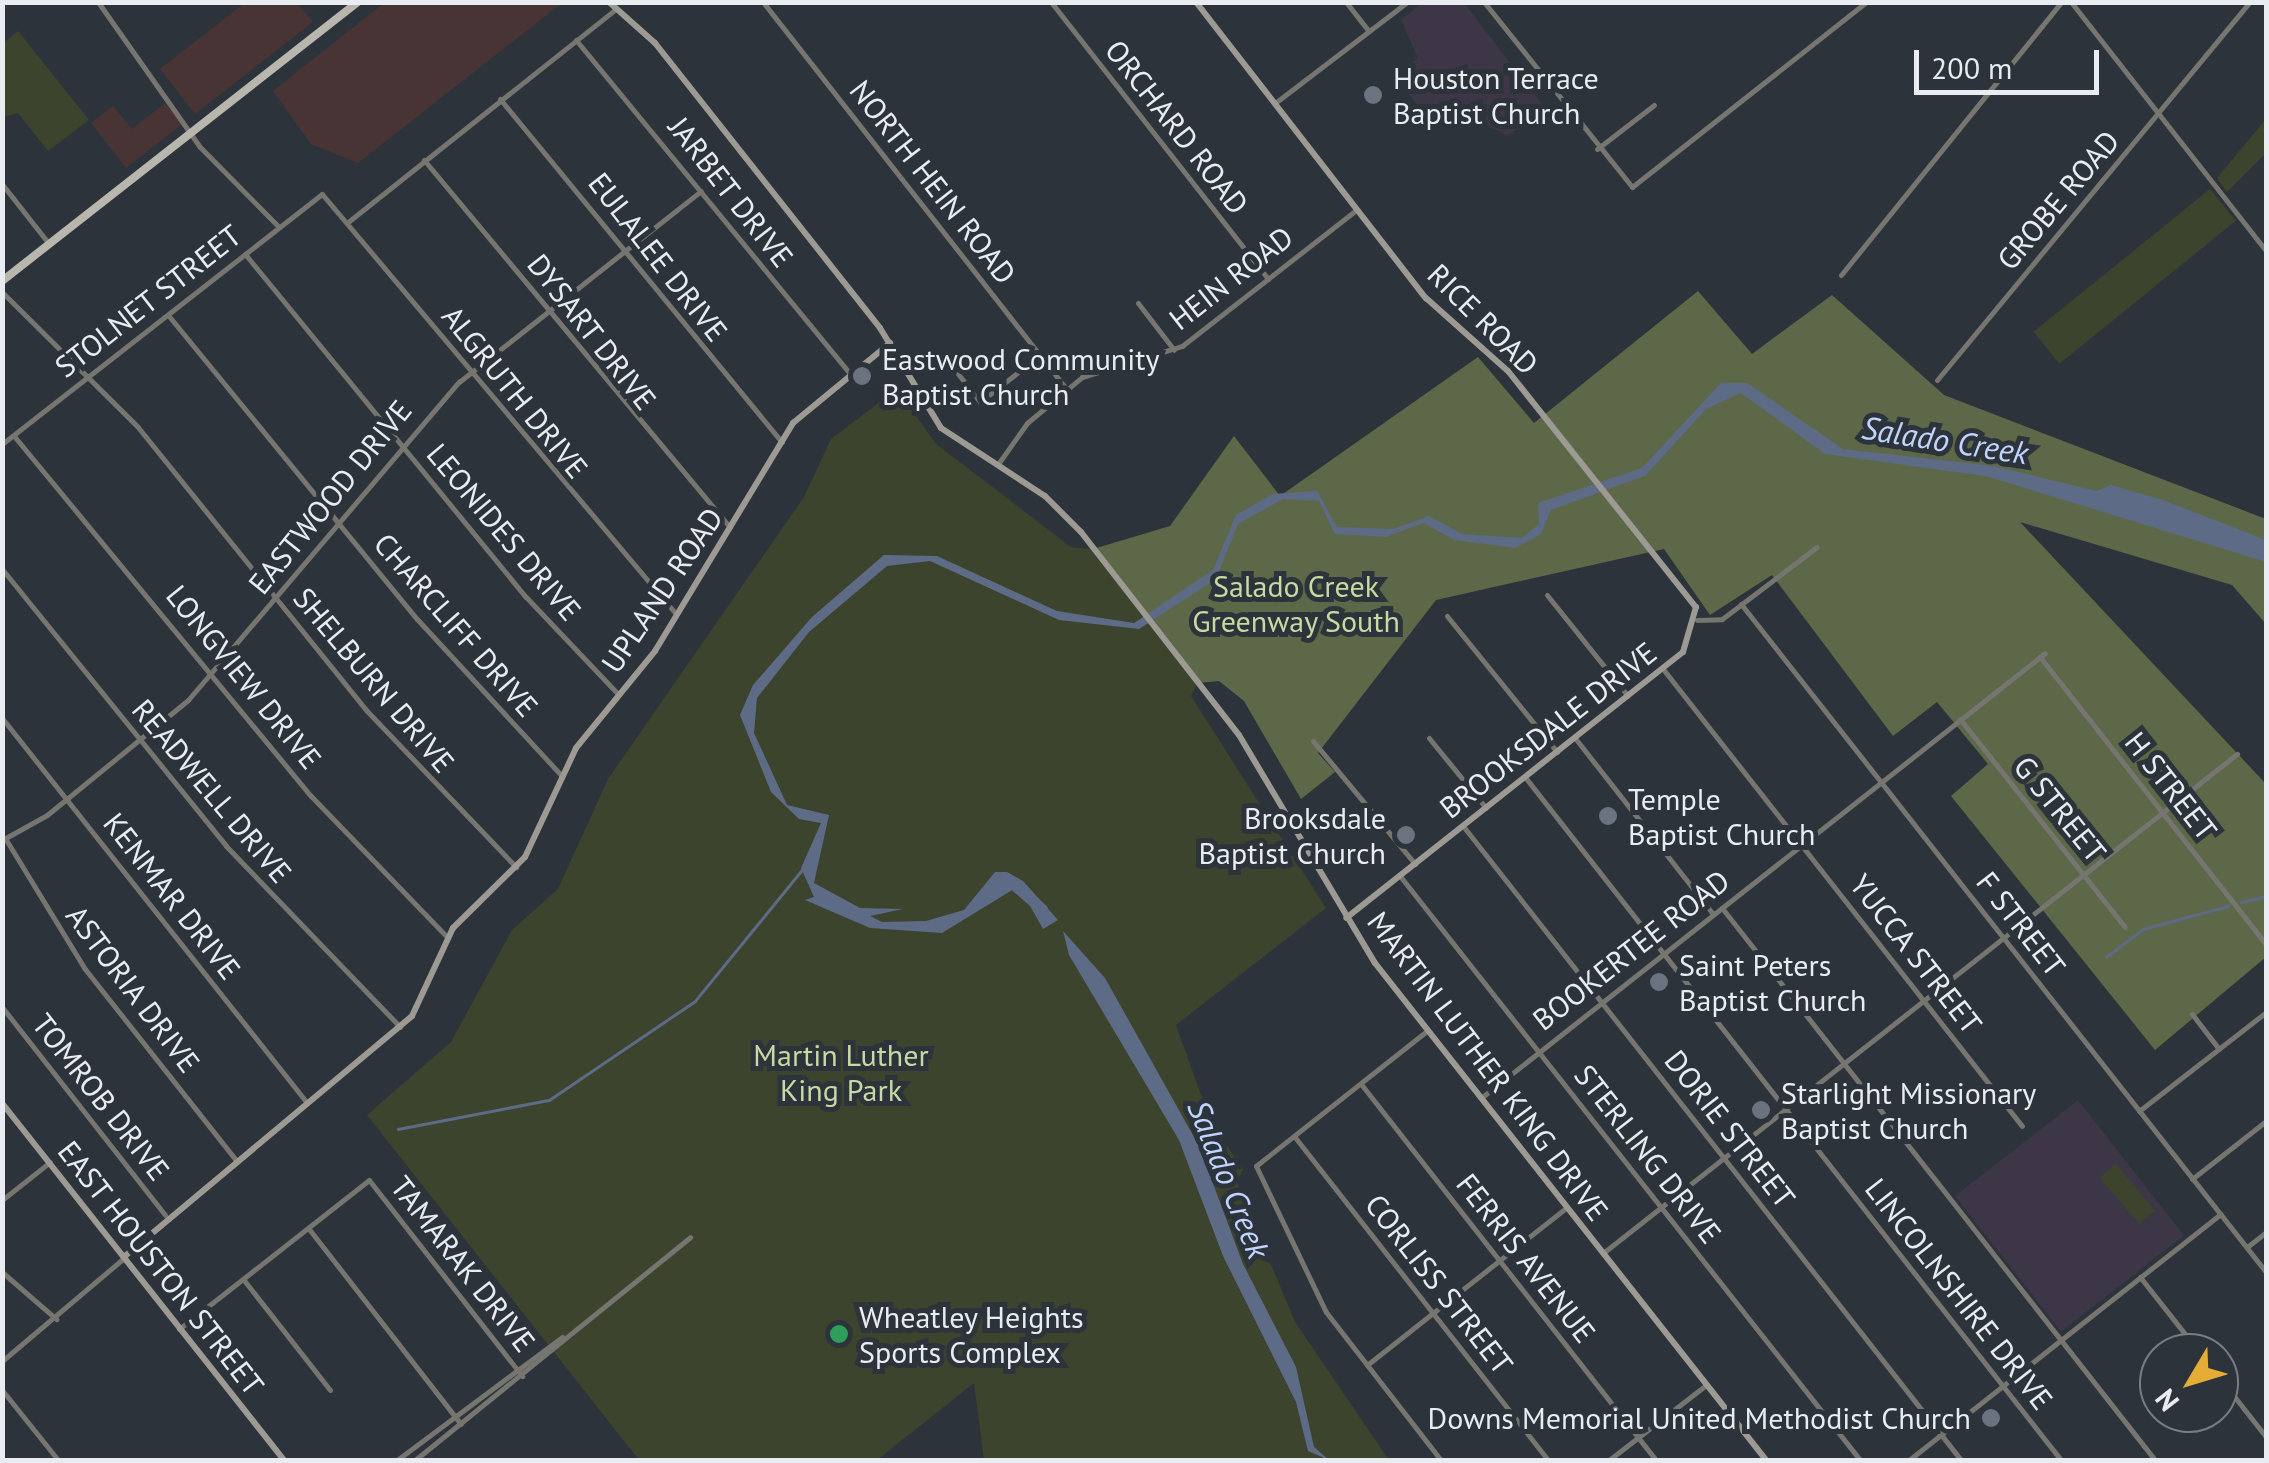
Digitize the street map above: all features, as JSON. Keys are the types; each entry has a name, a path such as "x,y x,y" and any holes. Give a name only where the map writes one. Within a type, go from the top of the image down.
{"main road":[{"path":"2,281 358,2"}],"street":[{"path":"98,2 196,130 200,147 280,227"},
{"name":"MARTIN LUTHER KING DRIVE","path":"609,2 655,43 890,342 941,428 1045,496 1086,538 1206,692 1346,918 1428,1030 1766,1460"},
{"name":"NORTH HEIN ROAD","path":"762,2 1066,389"},
{"name":"ORCHARD ROAD","path":"1051,2 1268,279"},
{"name":"RICE ROAD","path":"1196,2 1426,298 1500,362 1546,418 1670,571 1697,620"},
{"path":"1346,2 1369,32"},
{"path":"1275,103 1407,2"},
{"path":"1485,3 1623,182 1638,184 1866,2"},
{"path":"1841,275 2061,2"},
{"path":"2071,2 2266,252"},
{"name":"GROBE ROAD","path":"1938,380 2250,2"},
{"path":"348,222 617,8"},
{"name":"JARBET DRIVE","path":"576,40 850,373"},
{"name":"EULALEE DRIVE","path":"500,99 782,442"},
{"path":"1598,149 1654,105"},
{"name":"DYSART DRIVE","path":"424,160 730,527"},
{"path":"2,184 49,244"},
{"name":"EASTWOOD DRIVE","path":"4,839 66,799 140,742 212,676 400,441 470,372 701,190"},
{"name":"STOLNET STREET","path":"2,444 322,194"},
{"name":"ALGRUTH DRIVE","path":"322,194 676,614"},
{"name":"HEIN ROAD","path":"1066,389 1096,370 1174,350 1359,208"},
{"name":"LEONIDES DRIVE","path":"246,254 400,441 619,695"},
{"name":"SHELBURN DRIVE","path":"2,292 90,376 400,749 517,868"},
{"path":"1138,303 1174,350"},
{"name":"CHARCLIFF DRIVE","path":"168,315 337,519 562,775"},
{"name":"UPLAND ROAD","path":"125,1256 165,1214 402,1028 431,989 448,938 517,868 562,775 676,614 782,442 850,373 890,342"},
{"path":"955,370 980,402 1040,355"},
{"path":"996,467 1066,389"},
{"name":"LONGVIEW DRIVE","path":"14,436 212,676 448,938"},
{"path":"1697,620 1722,619 1818,547"},
{"name":"READWELL DRIVE","path":"2,569 140,742 286,912 402,1028"},
{"path":"1547,595 1628,696"},
{"name":"F STREET","path":"1740,604 2266,1272"},
{"path":"1446,616 1557,752"},
{"name":"BROOKSDALE DRIVE","path":"1346,918 1688,647 1697,620"},
{"name":"BOOKERTEE ROAD","path":"1481,1098 2043,655"},
{"name":"H STREET","path":"2043,655 2266,944"},
{"name":"YUCCA STREET","path":"1662,669 2022,1126"},
{"name":"KENMAR DRIVE","path":"2,718 308,1102"},
{"name":"G STREET","path":"1960,719 2125,926"},
{"path":"2,738 14,732"},
{"path":"1429,738 1486,808"},
{"path":"1574,738 1713,914"},
{"path":"1314,740 1415,864"},
{"path":"1603,1253 2236,754"},
{"name":"LINCOLNSHIRE DRIVE","path":"1525,777 2061,1460"},
{"name":"DORIE STREET","path":"1462,826 1961,1460"},
{"name":"ASTORIA DRIVE","path":"4,839 85,970 235,1159"},
{"name":"STERLING DRIVE","path":"1400,876 1860,1460"},
{"path":"1721,908 2155,1460"},
{"name":"TOMROB DRIVE","path":"2,1007 165,1214"},
{"path":"2139,1111 2266,1012"},
{"path":"2192,1014 2219,1050"},
{"path":"1428,1030 1256,1166 1326,1312 1441,1460"},
{"name":"FERRIS AVENUE","path":"1361,1084 1656,1460"},
{"name":"EAST HOUSTON STREET","path":"2,1103 284,1460"},
{"path":"2192,1179 2266,1121"},
{"name":"CORLISS STREET","path":"1294,1136 1548,1460"},
{"path":"2,1200 50,1162"},
{"name":"TAMARAK DRIVE","path":"308,1228 369,1180 522,1376"},
{"path":"1366,1365 1567,1208"},
{"path":"1909,1460 2220,1213"},
{"path":"179,1329 308,1228 461,1424"},
{"path":"2247,1247 2266,1232"},
{"path":"414,1460 690,1238"},
{"path":"2,1361 56,1319 125,1256"},
{"path":"2,1272 56,1319"},
{"path":"2140,1277 2184,1333"},
{"path":"243,1279 330,1390"},
{"path":"397,1460 516,1368 565,1336"},
{"path":"1609,1460 1706,1385"},
{"path":"2,1390 58,1460"},
{"path":"2239,1403 2266,1437"}],"shaded area":[{"path":"246,2 297,3 313,22 195,114 160,69"},
{"path":"384,3 562,3 358,163 311,144 273,91"},
{"path":"1422,3 1464,3 1546,109 1507,136 1458,108 1434,126 1395,76 1418,58 1401,20"},
{"path":"165,103 182,124 126,168 91,123 113,106 132,129"},
{"path":"2078,1100 2184,1236 2061,1332 1955,1196"}],"green space":[{"path":"18,31 89,120 48,151 18,113 3,117 3,43"},
{"path":"2266,119 2266,153 2227,192 2217,178"},
{"path":"2210,189 2236,221 2059,364 2034,332"},
{"name":"Salado Creek Greenway South","path":"1698,291 1752,354 1832,295 1944,395 2266,519 2266,624 2232,585 2020,522 2266,784 2266,957 2155,1050 1951,796 1988,764 1937,702 1893,736 1772,575 1710,615 1664,549 1436,600 1318,753 1335,772 1301,799 1244,701 1219,681 1198,683 1093,549 1170,526 1234,436 1280,496 1478,357 1534,423"},
{"name":"Martin Luther King Park","path":"897,389 936,444 1071,547 1093,549 1198,683 1191,696 1326,908 1176,1025 1211,1123 1243,1169 1237,1182 1295,1322 1389,1460 984,1460 974,1383 877,1460 639,1460 367,1115 451,1042 512,930 558,889 608,779 804,497 831,439"},
{"path":"2116,1164 2155,1211 2139,1224 2100,1177"}],"water":[{"path":"1721,383 1747,383 1843,449 1993,466 2097,491 2111,485 2163,500 2266,540 2266,562 1986,476 1825,454 1741,393 1706,409 1645,476 1551,510 1541,534 1515,548 1455,540 1423,523 1386,537 1335,534 1319,501 1283,499 1238,524 1216,579 1139,629 1059,620 930,561 887,566 809,632 757,698 754,733 787,805 829,815 814,883 860,908 903,909 870,916 882,922 926,921 964,910 995,872 1007,872 1023,881 1058,920 1043,929 1019,886 942,933 870,928 805,900 814,897 801,868 821,823 799,819 771,792 740,715 753,685 812,617 884,555 937,556 1057,611 1134,623 1213,570 1236,515 1273,494 1317,491 1337,527 1393,529 1429,516 1462,534 1522,538 1539,524 1538,503 1642,468"},
{"path":"1063,931 1105,978 1199,1146 1243,1264 1296,1367 1314,1447 1329,1460 1308,1451 1296,1402 1223,1256 1179,1140 1069,955"}],"waterway":[{"path":"398,1129 549,1100 695,1001 802,870"},
{"name":"Salado Creek","path":"1012,883 1042,909"},
{"path":"2241,902 2266,896"},
{"path":"2106,957 2143,929 2228,906"}],"place":[{"name":"Houston Terrace Baptist Church","path":"1373,95"},
{"name":"Eastwood Community Baptist Church","path":"862,376"},
{"name":"Temple Baptist Church","path":"1608,816"},
{"name":"Brooksdale Baptist Church","path":"1406,835"},
{"name":"Saint Peters Baptist Church","path":"1659,982"},
{"name":"Starlight Missionary Baptist Church","path":"1761,1110"},
{"name":"Wheatley Heights Sports Complex","path":"839,1334"},
{"name":"Downs Memorial United Methodist Church","path":"1991,1418"}]}
